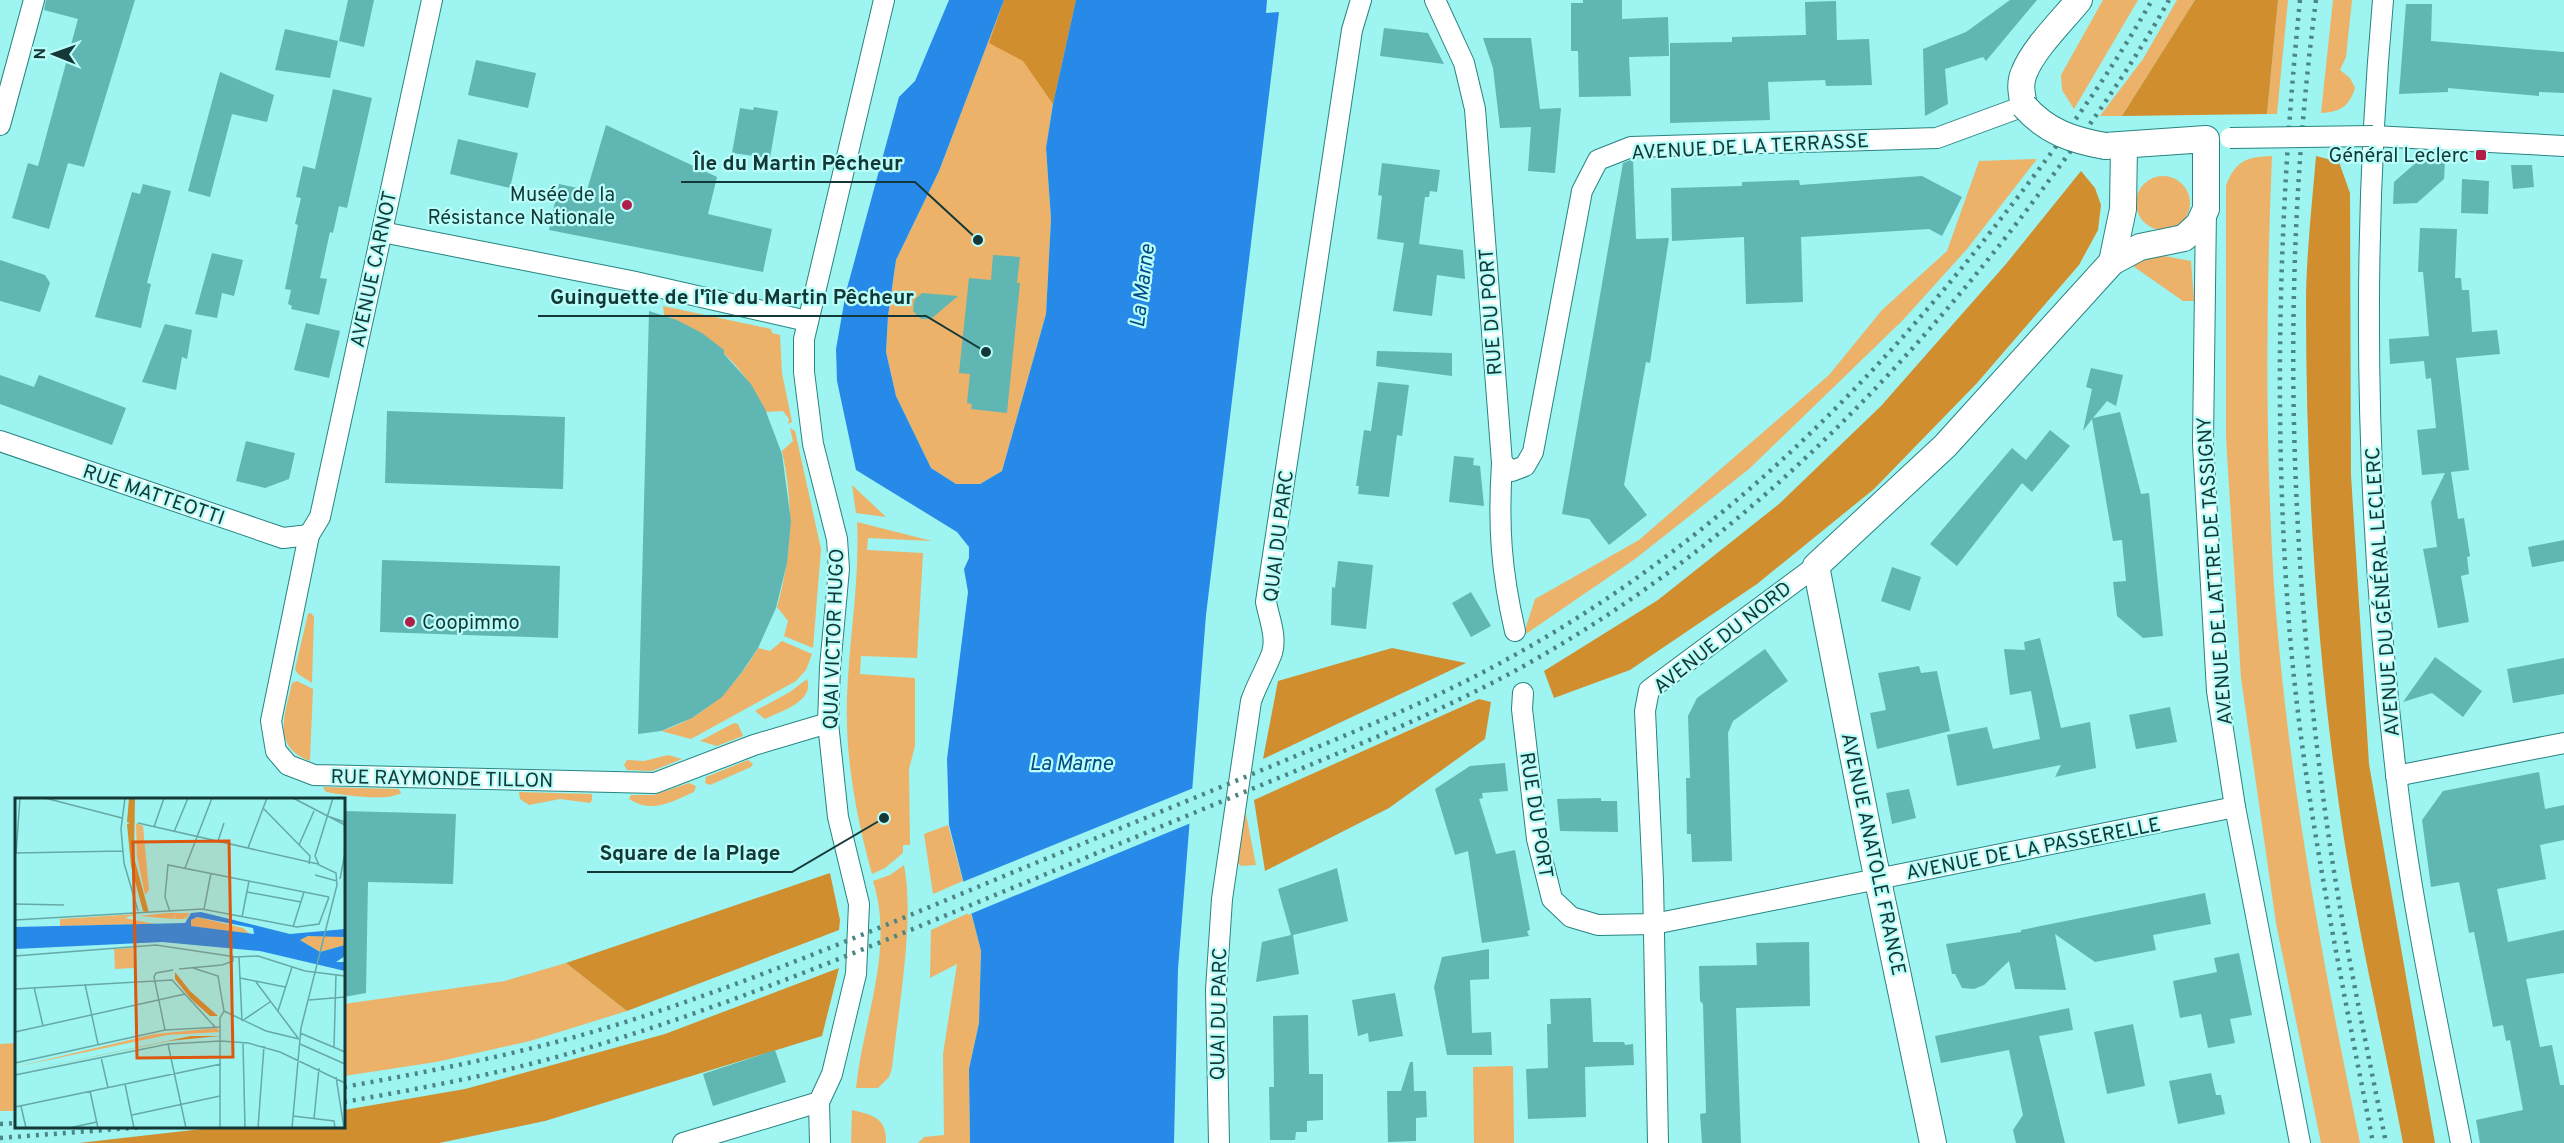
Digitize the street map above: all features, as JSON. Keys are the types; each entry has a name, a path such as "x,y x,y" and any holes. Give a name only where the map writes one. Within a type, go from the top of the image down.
{"street":[{"path":"0,125 34,0"},
{"name":"AVENUE CARNOT","path":"309,535 320,517 432,0"},
{"name":"QUAI VICTOR HUGO","path":"819,1102 832,1074 856,974 860,904 838,817 828,723 830,667 839,569 837,539 813,444 804,372 807,321 884,0"},
{"name":"QUAI DU PARC","path":"1219,1143 1216,990 1222,899 1251,700 1272,652 1273,634 1266,602 1352,30 1361,0"},
{"name":"RUE DU PORT","path":"1435,0 1464,63 1475,109 1502,463 1499,516 1503,580 1515,631"},
{"path":"2079,0 2030,60 2023,74 2021,89 2024,106 2038,123 2057,134 2076,141 2114,146 2218,139 2373,136 2564,146"},
{"name":"AVENUE DU GÉNÉRAL LECLERC","path":"2383,0 2373,136 2371,431 2379,604 2396,776 2421,933 2460,1143"},
{"name":"AVENUE DE LA TERRASSE","path":"1502,463 1512,471 1525,466 1533,452 1582,191 1598,160 1631,147 1937,138 2024,106"},
{"path":"2112,262 2156,242 2170,242 2184,238 2199,224 2206,209 2218,139"},
{"path":"2112,262 2123,209 2114,146"},
{"path":"2123,209 2135,229 2156,242"},
{"name":"AVENUE DE LATTRE DE TASSIGNY","path":"2206,209 2203,444 2217,691 2235,807 2300,1143"},
{"path":"382,232 632,281 807,321"},
{"name":"AVENUE DU NORD","path":"1658,1143 1654,924 1645,711 1649,690 1816,566 1945,446 2112,262"},
{"name":"RUE MATTEOTTI","path":"0,441 283,538 309,535"},
{"name":"RUE RAYMONDE TILLON","path":"309,535 271,721 276,751 288,765 302,772 655,783 754,745 828,723"},
{"name":"AVENUE ANATOLE FRANCE","path":"1816,566 1933,1143"},
{"name":"RUE DU PORT","path":"1523,693 1522,709 1537,839 1552,899 1571,917 1599,925 1654,924"},
{"path":"2396,776 2564,743"},
{"name":"AVENUE DE LA PASSERELLE","path":"1654,924 2235,807"},
{"path":"683,1143 819,1102 820,1143"}],"shaded area":[{"path":"1004,0 1076,0 1053,104 1046,148 1051,219 1046,314 1002,471 980,484 956,484 931,468 896,396 886,352 888,316 896,260 939,171"},
{"path":"1004,0 1076,0 1053,104 1023,61 989,43"},
{"path":"2103,0 2138,0 2074,109 2062,90 2061,75"},
{"path":"2177,0 2195,0 2122,116 2100,116 2143,59"},
{"path":"2195,0 2278,0 2267,114 2122,116"},
{"path":"2278,0 2288,0 2277,114 2267,114"},
{"path":"2333,0 2352,0 2346,57 2340,70 2350,78 2355,88 2350,100 2339,110 2321,113"},
{"path":"2272,156 2268,425 2271,532 2280,656 2308,866 2332,1005 2360,1143 2321,1143 2276,923 2241,678 2226,438 2226,186 2233,171 2243,162 2248,159"},
{"path":"2316,156 2339,162 2350,193 2351,475 2369,764 2435,1143 2403,1143 2357,915 2335,773 2320,640 2308,439 2306,287"},
{"path":"2037,159 1967,249 1903,320 1749,469 1635,559 1523,636 1535,599 1639,540 1829,375 1882,310 1947,251 1979,161"},
{"path":"2081,171 2095,188 2101,205 2098,230 2079,265 1977,383 1874,489 1757,584 1630,670 1554,698 1544,671 1658,600 1779,504 1881,406 2006,264"},
{"path":"2158,176 2168,176 2178,180 2186,188 2190,203 2186,218 2178,226 2168,230 2158,230 2148,226 2140,218 2136,208 2136,198 2140,188 2148,180"},
{"path":"2148,253 2191,261 2194,301 2183,301 2130,264"},
{"path":"663,306 771,329 772,333 780,335 782,373 792,422 788,424 789,419 783,411 766,412 737,367 711,342 664,315"},
{"path":"790,428 795,431 821,549 813,648 784,636 788,621 777,607 786,568 790,529 786,471 782,451 793,441"},
{"path":"852,485 886,517 856,513"},
{"path":"857,522 932,541 868,538 867,550 923,553 917,658 861,656 860,674 915,678 915,746 909,769 910,845 903,845 903,853 885,868 872,874 853,786 847,719 848,675 856,588"},
{"path":"311,613 314,617 312,683 298,674 295,669 308,614"},
{"path":"782,641 812,654 806,670 796,681 691,739 661,731 692,718 718,699 729,688 758,648 770,651"},
{"path":"1392,648 1466,663 1263,759 1278,681"},
{"path":"807,679 806,693 787,709 765,719 755,711 790,692"},
{"path":"297,681 313,689 310,761 298,755 285,738 286,707 292,683"},
{"path":"1479,699 1491,702 1485,739 1389,808 1265,871 1254,800"},
{"path":"734,723 738,724 743,736 717,746 700,741"},
{"path":"668,755 682,759 652,771 627,770 624,765 627,760 644,761"},
{"path":"748,760 753,764 751,767 710,785 705,783 706,777"},
{"path":"689,783 696,786 694,792 662,805 646,806 629,799 631,795 654,795"},
{"path":"323,787 399,789 401,793 385,797 365,797 326,792"},
{"path":"519,792 592,794 592,800 590,803 560,799 529,805 520,799"},
{"path":"1244,804 1256,865 1241,866 1235,860"},
{"path":"948,825 963,881 933,894 924,834"},
{"path":"904,865 907,888 907,939 892,1068 889,1077 878,1088 856,1088 879,959 881,933 879,907 873,881 890,875"},
{"path":"830,873 840,920 839,930 627,1011 566,963"},
{"path":"971,912 981,951 979,1023 969,1069 970,1143 918,1143 924,1137 944,1135 943,1054 957,964 930,978 931,930"},
{"path":"566,963 627,1011 530,1041 436,1062 345,1076 345,1004 505,981"},
{"path":"839,968 822,1036 545,1121 439,1143 79,1143 210,1128 345,1128 345,1110 465,1089 665,1034"},
{"path":"15,1043 15,1111 0,1111 0,1044"},
{"path":"1513,1066 1514,1143 1474,1143 1473,1067"},
{"path":"852,1110 877,1119 884,1128 886,1143 851,1143"}],"water":[{"name":"La Marne","path":"949,0 1004,0 939,171 896,260 888,316 886,352 896,396 931,468 956,484 980,484 1002,471 1046,314 1051,219 1046,148 1053,104 1076,0 1267,0 1266,13 1279,12 1206,615 1178,969 1174,1143 970,1143 969,1069 979,1023 981,951 949,825 947,759 968,592 964,569 969,558 969,547 957,532 856,470 837,381 836,349 846,292 899,97 915,81"}],"pier":[{"path":"1196,787 1191,823 968,915 960,883"}],"building":[{"path":"46,0 135,0 84,167 68,163 49,229 12,218 28,163 38,166 78,19 44,10"},
{"path":"348,0 374,0 364,47 339,41"},
{"path":"1583,0 1622,0 1622,19 1668,17 1669,56 1629,57 1631,96 1579,97 1578,51 1571,51 1571,3 1583,3"},
{"path":"2010,0 2037,0 1986,61 1983,57 1945,69 1948,104 1925,116 1923,49 1966,32"},
{"path":"1836,1 1837,40 1869,39 1872,85 1826,86 1825,80 1768,82 1770,120 1670,123 1670,43 1732,42 1732,37 1806,35 1805,2"},
{"path":"2406,4 2432,4 2431,41 2564,52 2564,93 2539,92 2539,96 2448,88 2448,92 2399,94"},
{"path":"1384,28 1428,33 1444,64 1380,56"},
{"path":"285,29 338,41 330,78 275,70"},
{"path":"1483,38 1531,38 1540,109 1561,108 1555,173 1528,171 1531,127 1500,128 1493,68"},
{"path":"476,60 536,73 528,108 468,95"},
{"path":"220,72 274,95 267,122 232,114 210,197 188,191"},
{"path":"333,89 372,98 347,208 339,206 333,233 330,232 320,278 327,279 319,315 291,309 292,306 288,304 291,290 285,289 298,225 295,224 301,198 296,197 303,166 315,169"},
{"path":"754,107 778,111 770,158 732,153 740,108 753,110"},
{"name":"Musée de la Résistance Nationale","path":"606,125 717,177 708,214 772,229 763,272 549,230 559,184 587,190"},
{"path":"458,139 518,153 510,188 450,174"},
{"path":"1633,159 1636,239 1669,238 1650,363 1646,362 1624,485 1647,515 1609,545 1589,519 1562,514 1623,163"},
{"path":"2419,160 2445,161 2444,179 2417,203 2393,204 2394,182"},
{"path":"1382,163 1440,170 1437,192 1430,191 1429,197 1425,197 1419,244 1463,250 1465,279 1437,275 1432,316 1393,311 1404,243 1377,239 1382,196 1378,195"},
{"path":"2511,165 2532,165 2534,187 2513,189"},
{"path":"1922,176 1962,197 1942,236 1929,229 1801,237 1803,302 1746,304 1744,237 1672,241 1671,188 1742,186 1742,182 1799,180 1800,185"},
{"path":"2462,179 2489,181 2488,214 2461,213"},
{"path":"143,184 171,191 147,283 151,284 141,328 95,317 132,192 140,194"},
{"path":"2420,228 2457,229 2455,278 2461,278 2462,290 2469,290 2472,332 2497,330 2500,354 2456,358 2469,470 2451,472 2458,519 2464,518 2470,556 2467,557 2469,574 2461,576 2469,622 2438,628 2423,549 2437,547 2431,502 2445,473 2422,475 2417,430 2436,428 2431,378 2426,379 2424,361 2390,364 2389,339 2429,336 2423,272 2418,272"},
{"path":"212,253 243,260 234,296 222,293 217,318 195,314"},
{"path":"993,255 1020,257 1017,283 1020,283 1007,413 971,409 972,404 967,403 970,374 959,373 969,278 991,280"},
{"path":"0,260 45,275 50,283 40,312 0,301"},
{"path":"922,293 958,296 931,319 921,319 913,311 914,300"},
{"path":"649,311 677,320 702,333 724,350 724,354 751,384 765,409 782,454 791,521 787,563 776,608 758,648 742,672 722,697 692,718 661,731 638,734"},
{"path":"306,323 340,331 329,378 294,370"},
{"path":"165,324 192,330 187,359 182,357 176,390 142,382"},
{"path":"1377,351 1452,353 1452,376 1376,366"},
{"path":"2091,368 2123,375 2116,406 2107,401 2093,418 2120,412 2141,494 2149,493 2163,636 2143,638 2117,616 2113,582 2126,581 2122,540 2113,541 2092,419 2083,431 2092,389 2086,387"},
{"path":"0,375 34,387 39,375 126,408 112,445 0,404"},
{"path":"1378,382 1409,385 1402,436 1397,435 1389,497 1358,494 1359,486 1356,486 1364,430 1371,431"},
{"path":"387,411 565,417 563,489 385,483"},
{"path":"2050,430 2070,446 2032,492 2022,483 1957,566 1930,544 2012,448 2026,460"},
{"path":"246,441 295,453 289,479 265,488 236,481"},
{"path":"1454,456 1474,458 1473,465 1480,466 1484,506 1449,502"},
{"path":"2564,540 2564,561 2532,567 2528,547"},
{"path":"382,560 560,566 558,638 380,632"},
{"path":"1338,561 1373,565 1366,629 1331,625 1332,587 1335,588"},
{"path":"1892,567 1921,577 1910,611 1881,601"},
{"path":"1471,592 1491,626 1471,637 1452,603"},
{"path":"2040,638 2061,728 2090,722 2096,768 2055,777 2061,765 1957,786 1947,735 1987,727 1993,749 2040,739 2031,691 2010,695 2004,649 2025,650 2024,642"},
{"path":"1765,649 1788,681 1733,721 1728,733 1732,861 1692,862 1691,834 1687,834 1686,778 1690,778 1688,716 1697,698"},
{"path":"2435,657 2482,691 2463,717 2432,693 2403,702"},
{"path":"2564,658 2564,694 2513,703 2507,669"},
{"path":"1919,666 1921,673 1937,671 1950,731 1877,749 1870,713 1886,710 1878,673"},
{"path":"2170,707 2177,742 2136,749 2129,715"},
{"path":"1505,763 1508,791 1482,793 1483,798 1479,799 1496,854 1515,850 1530,930 1527,931 1529,936 1482,943 1468,851 1455,855 1435,789 1470,766"},
{"path":"2539,772 2545,809 2564,805 2564,840 2540,845 2546,879 2497,889 2508,942 2564,930 2564,973 2526,979 2540,1047 2552,1045 2560,1085 2564,1085 2564,1143 2480,1143 2476,1120 2523,1110 2510,1040 2506,1041 2503,1025 2493,1027 2474,932 2469,933 2459,882 2431,887 2422,820 2443,791"},
{"path":"1909,789 1916,818 1892,824 1886,793"},
{"path":"1601,798 1601,801 1617,801 1618,832 1560,831 1557,799"},
{"path":"345,811 456,814 453,884 368,882 366,993 345,997"},
{"path":"1337,868 1348,921 1293,935 1299,974 1256,982 1262,942 1291,935 1278,889"},
{"path":"2205,893 2211,924 2153,935 2156,950 2095,962 2055,934 2066,990 2015,989 2009,961 1984,985 1974,989 1962,988 1955,974 1952,974 1946,944 2021,932 2021,930"},
{"path":"1809,942 1810,1006 1736,1008 1741,1143 1702,1143 1700,1114 1706,1113 1703,1004 1700,1001 1699,966 1757,965 1756,943"},
{"path":"1489,949 1489,979 1470,980 1472,1033 1491,1032 1492,1055 1447,1055 1434,987 1442,957"},
{"path":"2239,953 2252,1015 2230,1019 2235,1043 2208,1048 2201,1014 2180,1018 2173,981 2217,972 2214,958"},
{"path":"1395,993 1403,1036 1369,1042 1368,1033 1358,1036 1352,1000"},
{"path":"1591,998 1593,1042 1633,1044 1634,1065 1585,1067 1586,1117 1528,1119 1526,1069 1548,1068 1547,1024 1551,1024 1550,999"},
{"path":"2069,1008 2073,1030 2039,1036 2065,1143 2016,1143 2013,1130 2023,1115 2009,1050 1941,1063 1935,1036"},
{"path":"1308,1015 1309,1074 1323,1074 1323,1120 1307,1121 1307,1132 1296,1132 1295,1140 1270,1140 1269,1087 1274,1087 1273,1016"},
{"path":"2133,1024 2145,1086 2107,1094 2094,1032"},
{"path":"775,1050 786,1082 713,1106 703,1074"},
{"path":"1410,1062 1413,1062 1414,1091 1426,1091 1427,1117 1416,1118 1416,1141 1388,1142 1387,1091 1401,1091"},
{"path":"2211,1073 2216,1095 2221,1095 2225,1114 2178,1124 2169,1081"}],"railway":[{"path":"345,1087 456,1065 568,1039 641,1017 742,982 1349,734 1436,696 1520,652 1590,609 1658,563 1783,459 1842,402 1952,280 2023,190 2100,84 2152,0"},
{"path":"345,1102 523,1066 581,1050 699,1012 816,968 1403,725 1493,683 1594,624 1663,577 1790,473 1849,416 1905,356 1960,293 2055,173 2115,88 2169,0"},
{"path":"2300,0 2283,234 2280,390 2284,546 2289,624 2303,754 2336,949 2373,1143"},
{"path":"2316,0 2297,206 2294,309 2297,516 2304,619 2327,825 2347,945 2386,1143"},
{"path":"0,1124 15,1123"},
{"path":"0,1138 131,1128"}],"place":[{"name":"Général Leclerc","path":"2481,155"},
{"name":"Musée de la Résistance Nationale","path":"627,205"},
{"name":"Île du Martin Pêcheur","path":"978,240"},
{"name":"Guinguette de l'île du Martin Pêcheur","path":"986,352"},
{"name":"Coopimmo","path":"410,622"},
{"name":"Square de la Plage","path":"884,818"}]}
